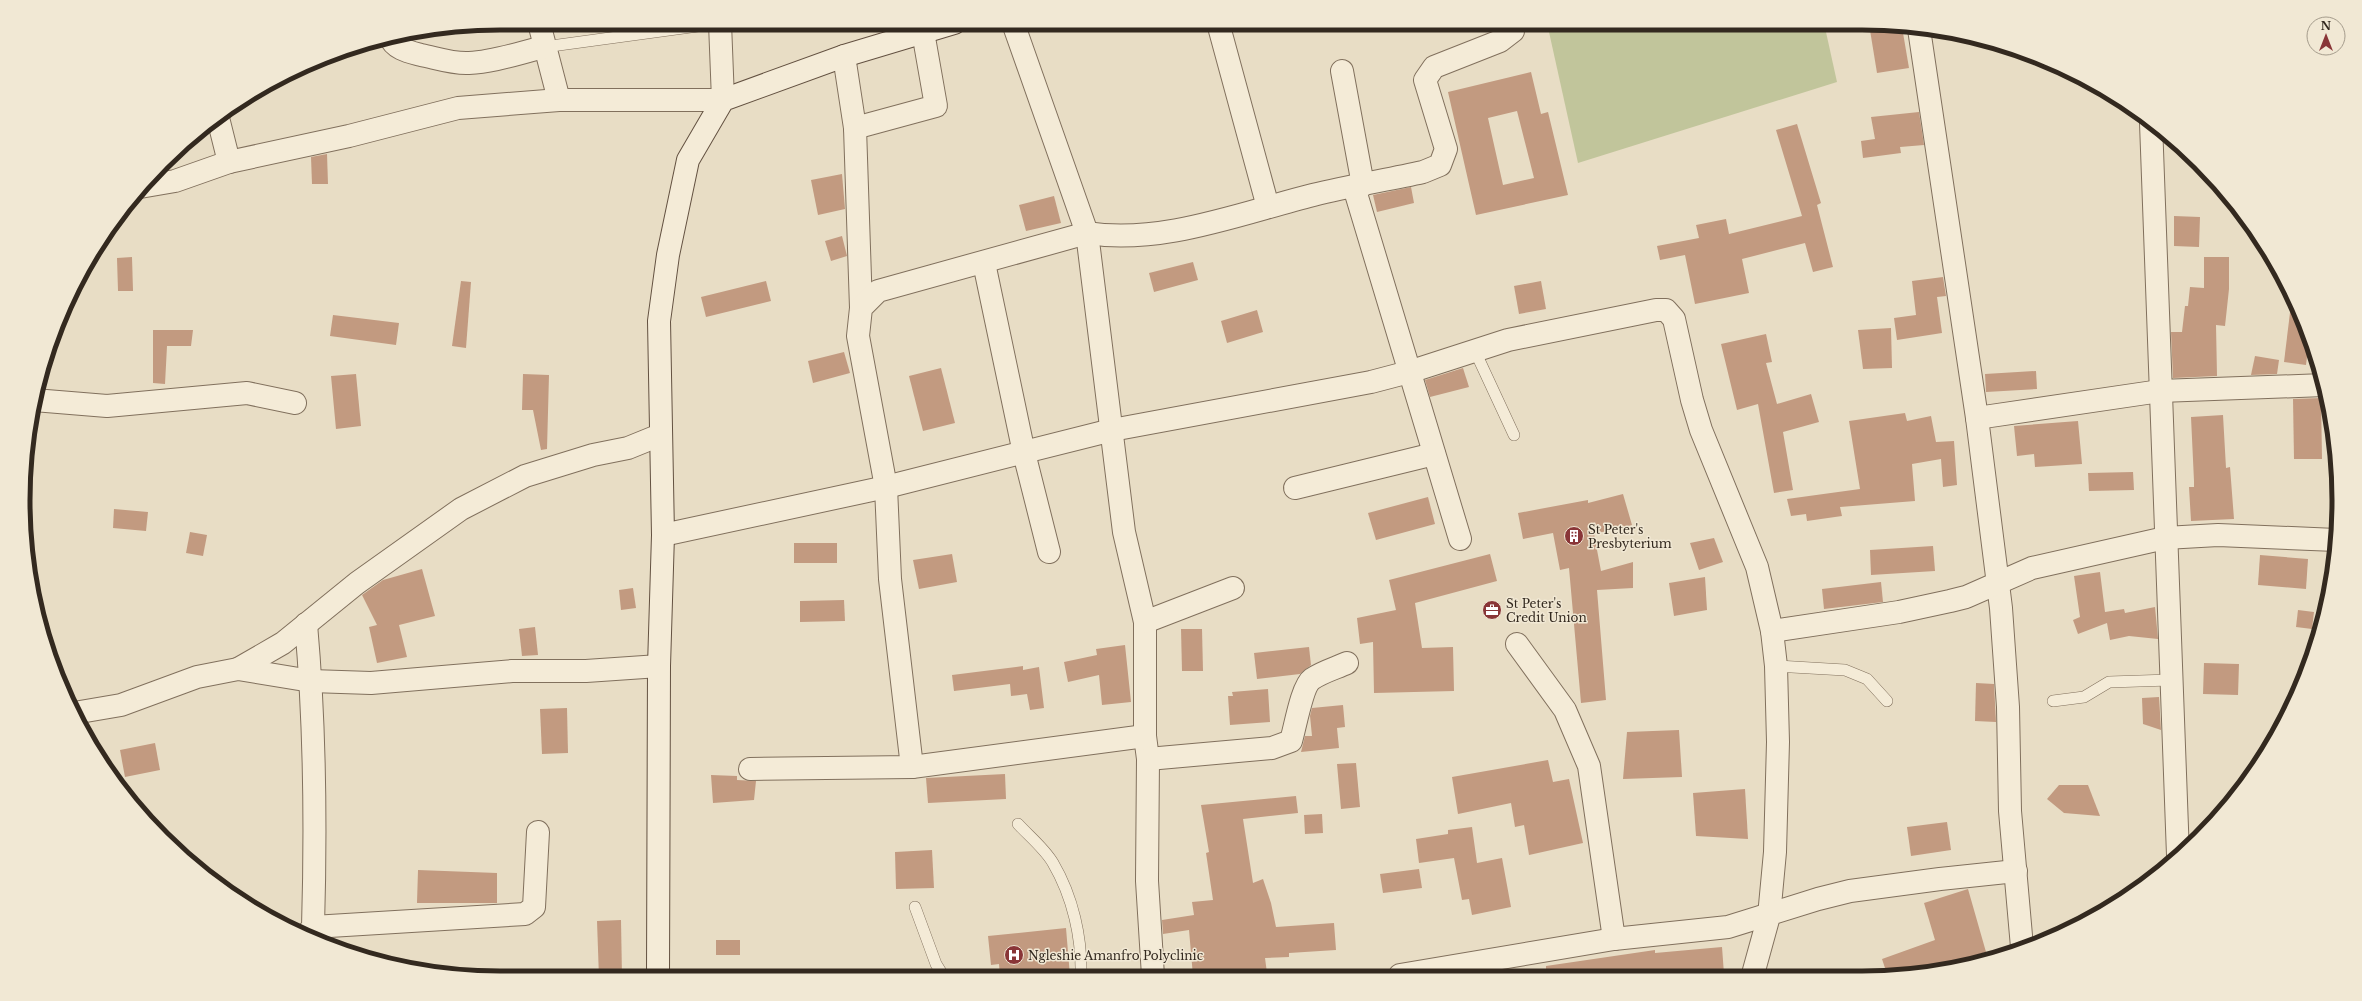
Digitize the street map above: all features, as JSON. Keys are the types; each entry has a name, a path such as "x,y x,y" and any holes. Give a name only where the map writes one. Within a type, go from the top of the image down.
{"street":[{"path":"541,30 559,100"},
{"path":"658,971 659,666 663,535 659,321 668,255 688,160 723,100 720,30"},
{"path":"152,185 175,181 228,162 349,136 458,108 559,100 723,100 844,56 930,30"},
{"path":"1015,30 1087,233 1124,532 1145,622 1145,736 1148,759 1147,881 1153,971"},
{"path":"1220,30 1268,207"},
{"path":"860,308 878,291 984,264 1087,233 1108,237 1193,228 1268,207 1423,172 1440,164 1446,149 1425,80 1434,66 1500,41 1513,30"},
{"path":"855,128 936,106 923,32"},
{"path":"1920,34 1977,418 1998,582 2008,707 2010,811 2022,943"},
{"path":"394,42 397,46 408,51 450,62 468,63 492,60 544,46"},
{"path":"844,56 855,128 860,308 858,336 886,486 890,579 912,767"},
{"path":"1342,71 1359,186 1409,372 1460,539"},
{"path":"219,123 228,162"},
{"path":"2151,130 2170,680 2178,849"},
{"path":"984,264 1024,453 1049,552"},
{"path":"663,535 886,486 1112,430 1371,382 1409,372 1508,340 1656,310 1666,310 1674,319 1692,400 1701,430 1756,567 1772,631 1776,666 1778,806 1769,916 1755,971"},
{"path":"1977,418 2160,391 2317,385"},
{"path":"41,401 107,406 247,393 295,403"},
{"path":"81,712 121,705 197,677 238,669 283,643 357,583 461,509 525,476 594,455 628,448 660,435"},
{"path":"1295,488 1434,454"},
{"path":"1772,631 1899,612 1950,601 1966,597 2032,568 2165,538 2218,535 2330,540"},
{"path":"1145,622 1233,588"},
{"path":"306,624 311,681 316,840 310,930"},
{"path":"1517,644 1565,710 1589,766 1614,939"},
{"path":"1148,759 1272,748 1291,741 1298,719 1302,697 1311,679 1347,663"},
{"path":"238,669 311,681 371,684 512,671 586,671 659,666"},
{"path":"750,769 912,767 1145,736"},
{"path":"311,931 525,914 534,908 538,832"},
{"path":"1424,971 1614,939 1728,927 1769,916 1790,907 1850,891 2016,871"}],"lane":[{"path":"544,46 666,30"},
{"path":"1475,351 1514,435"},
{"path":"1776,666 1845,670 1867,679 1888,701"},
{"path":"2053,701 2084,697 2110,682 2170,680"},
{"path":"1018,824 1053,862 1069,899 1082,950 1081,971"},
{"path":"915,907 936,964 940,971"}],"green space":[{"path":"1549,30 1826,30 1837,82 1578,163"}],"building":[{"path":"1870,30 1903,32 1909,68 1877,73"},
{"path":"1531,72 1541,114 1548,112 1568,195 1476,215 1448,92","holes":["1517,111 1534,178 1503,185 1488,118"]},
{"path":"1919,112 1924,145 1900,147 1901,153 1863,158 1861,141 1875,139 1871,117"},
{"path":"1797,124 1821,203 1817,205 1833,267 1813,272 1805,243 1742,259 1749,293 1695,304 1685,255 1660,260 1657,246 1699,238 1696,225 1726,219 1729,234 1802,216 1776,130"},
{"path":"327,154 328,184 312,184 311,157"},
{"path":"842,174 845,209 818,215 811,180"},
{"path":"1411,187 1414,203 1377,212 1373,195"},
{"path":"1054,196 1061,223 1026,231 1019,205"},
{"path":"2174,216 2200,217 2199,247 2174,246"},
{"path":"842,236 847,256 831,261 825,241"},
{"path":"132,257 133,291 118,291 117,258"},
{"path":"2204,257 2229,257 2229,289 2225,326 2216,325 2217,376 2173,378 2171,332 2182,332 2185,306 2188,306 2190,287 2204,288"},
{"path":"1193,262 1198,280 1154,292 1149,273"},
{"path":"1943,277 1946,296 1937,297 1942,333 1897,340 1894,318 1916,315 1912,281"},
{"path":"461,281 471,282 466,348 452,346"},
{"path":"766,281 771,301 706,317 701,297"},
{"path":"1541,281 1546,309 1519,314 1514,286"},
{"path":"2291,308 2308,351 2306,365 2284,362"},
{"path":"1257,310 1263,332 1227,343 1221,321"},
{"path":"333,315 399,323 396,345 330,336"},
{"path":"1891,328 1892,368 1863,369 1858,330"},
{"path":"153,330 193,330 191,346 167,346 165,384 153,383"},
{"path":"1766,334 1772,362 1766,363 1777,404 1811,394 1819,422 1783,432 1793,490 1774,493 1758,404 1737,410 1721,344"},
{"path":"844,352 850,373 813,383 808,361"},
{"path":"2255,356 2279,360 2277,374 2251,375"},
{"path":"941,368 955,423 923,431 909,376"},
{"path":"1463,368 1469,387 1430,397 1425,380"},
{"path":"2036,371 2037,389 1986,392 1985,374"},
{"path":"356,374 361,426 336,429 331,376"},
{"path":"523,374 549,375 547,449 541,450 533,410 522,410"},
{"path":"2320,398 2322,459 2294,459 2293,399"},
{"path":"1905,413 1907,421 1931,416 1936,442 1954,441 1957,485 1943,487 1941,459 1912,464 1915,501 1840,507 1842,516 1807,521 1806,514 1791,516 1787,499 1860,489 1849,421"},
{"path":"2223,415 2226,468 2230,467 2234,519 2191,521 2189,487 2194,487 2194,481 2191,417"},
{"path":"2078,421 2082,464 2035,467 2034,454 2017,456 2014,426"},
{"path":"2133,472 2134,490 2089,491 2088,473"},
{"path":"1623,494 1632,525 1594,534 1601,571 1633,562 1633,588 1597,590 1606,700 1581,703 1569,568 1560,570 1553,533 1523,539 1518,513 1588,500 1588,503"},
{"path":"1428,497 1435,524 1376,540 1368,513"},
{"path":"114,509 148,512 146,531 113,528"},
{"path":"190,532 207,535 203,556 186,553"},
{"path":"1714,538 1723,562 1699,570 1690,543"},
{"path":"794,543 837,543 837,563 794,563"},
{"path":"1933,546 1935,571 1871,575 1870,550"},
{"path":"952,554 957,582 919,589 913,560"},
{"path":"1490,554 1497,581 1415,603 1422,648 1453,647 1454,691 1374,693 1373,642 1360,644 1357,618 1396,610 1389,580"},
{"path":"2260,555 2308,559 2306,589 2258,585"},
{"path":"422,569 435,616 399,625 407,657 377,663 369,627 377,625 362,595 383,580"},
{"path":"2100,572 2105,612 2124,609 2125,613 2155,607 2158,639 2129,636 2110,640 2107,623 2078,634 2073,620 2080,617 2074,576"},
{"path":"1705,577 1707,610 1674,616 1669,583"},
{"path":"1881,582 1883,602 1824,609 1822,589"},
{"path":"633,588 636,608 621,610 619,590"},
{"path":"844,600 845,621 800,622 800,601"},
{"path":"2298,610 2314,612 2312,629 2296,627"},
{"path":"535,627 538,655 522,656 519,629"},
{"path":"1181,629 1202,629 1203,671 1182,671"},
{"path":"1125,645 1131,702 1102,705 1099,675 1068,682 1064,662 1097,655 1096,649"},
{"path":"1309,647 1311,665 1300,674 1257,679 1254,653"},
{"path":"2204,663 2239,664 2238,695 2203,694"},
{"path":"1023,666 1023,670 1039,667 1044,708 1030,710 1027,694 1011,696 1010,684 954,691 952,675"},
{"path":"1976,683 1994,684 1996,722 1975,721"},
{"path":"1268,689 1270,722 1230,725 1228,696 1233,696 1232,692"},
{"path":"2159,697 2161,730 2143,724 2142,698"},
{"path":"1343,705 1345,727 1337,728 1339,748 1301,752 1305,736 1312,736 1310,716 1312,708"},
{"path":"567,708 568,753 542,754 540,709"},
{"path":"1679,730 1682,777 1623,779 1627,732"},
{"path":"155,743 160,770 125,777 120,750"},
{"path":"1548,760 1553,782 1569,779 1583,843 1529,855 1524,825 1515,827 1511,803 1458,814 1452,777"},
{"path":"1356,763 1360,807 1341,809 1337,764"},
{"path":"1005,774 1006,799 928,803 926,778"},
{"path":"711,775 737,776 737,780 756,781 754,800 713,803"},
{"path":"2059,785 2088,785 2100,816 2064,813 2047,799"},
{"path":"1745,789 1748,839 1696,836 1693,793"},
{"path":"1296,796 1298,813 1243,819 1253,883 1263,879 1271,903 1276,927 1334,923 1336,950 1289,953 1289,957 1265,958 1267,971 1193,971 1189,930 1163,934 1162,920 1194,915 1192,902 1213,900 1206,853 1209,852 1201,805"},
{"path":"1322,814 1323,833 1305,834 1304,815"},
{"path":"1947,822 1951,850 1911,856 1907,827"},
{"path":"1472,827 1477,863 1502,858 1511,907 1472,915 1469,899 1462,900 1454,858 1419,863 1416,839 1448,834 1448,830"},
{"path":"932,850 934,888 896,889 895,852"},
{"path":"1419,869 1422,888 1383,893 1380,874"},
{"path":"418,870 497,873 497,903 417,903"},
{"path":"1968,889 1986,952 1953,962 1923,967 1886,970 1882,959 1935,940 1924,903"},
{"path":"621,920 622,971 599,971 597,921"},
{"path":"1066,928 1070,971 1000,971 999,964 991,965 988,936"},
{"path":"716,940 740,940 740,955 716,955"},
{"path":"1722,947 1724,971 1546,971 1546,966 1655,950 1655,953"}],"place":[{"name":"St Peter's Presbyterium","path":"1574,536"},
{"name":"St Peter's Credit Union","path":"1492,610"},
{"name":"Ngleshie Amanfro Polyclinic","path":"1014,955"}]}
